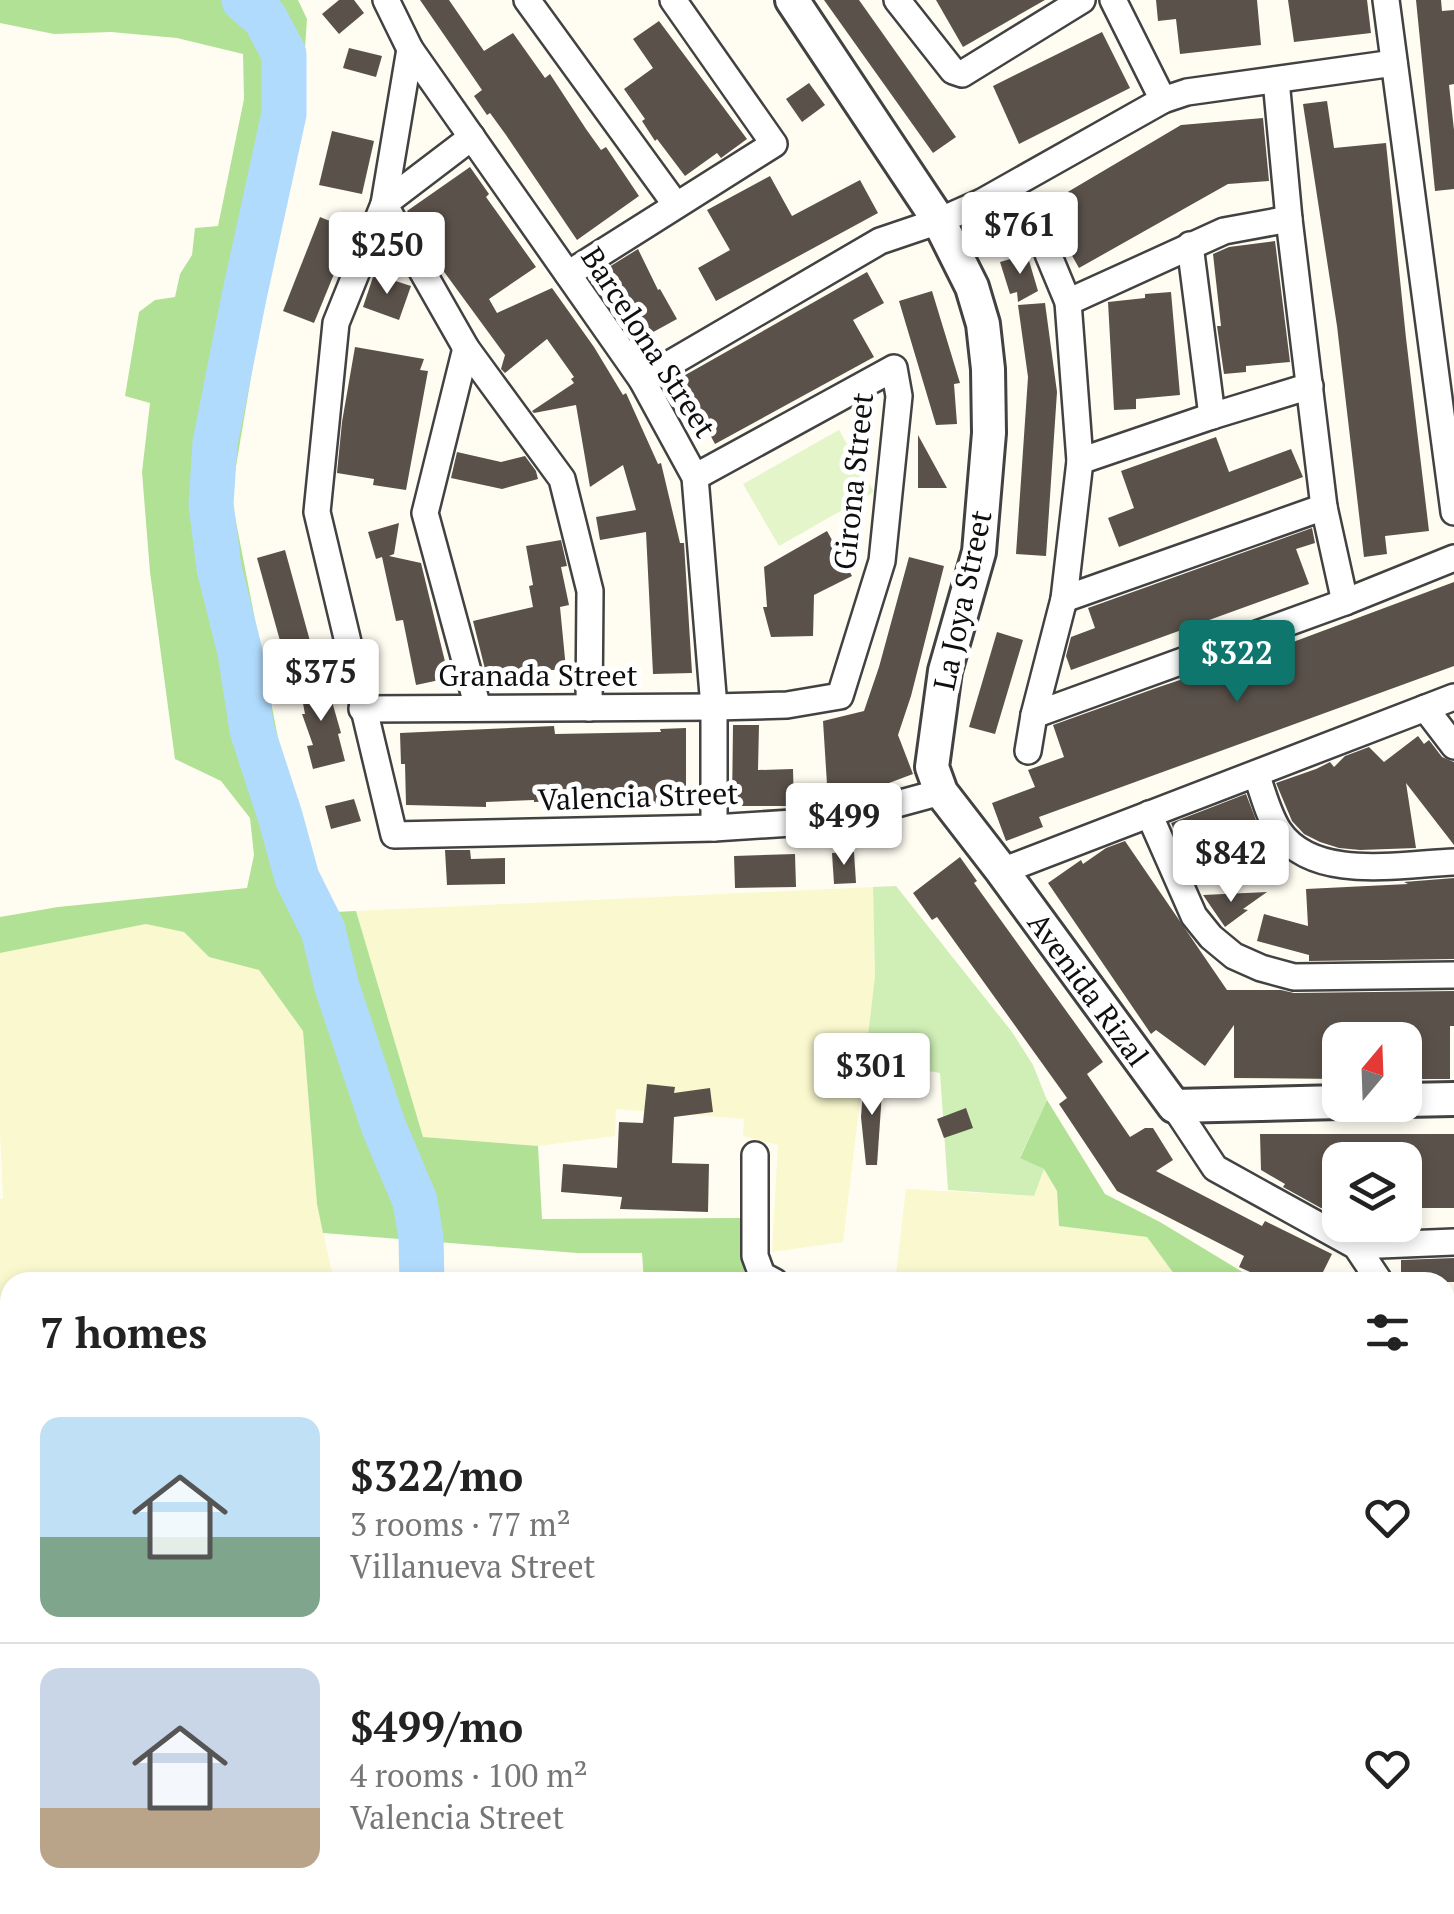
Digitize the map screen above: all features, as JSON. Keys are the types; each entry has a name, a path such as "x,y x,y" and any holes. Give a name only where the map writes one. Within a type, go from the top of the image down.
{"street":[{"name":"Barcelona Street","path":"386,0 410,49 642,380 696,477 714,707 714,828"},
{"path":"527,0 676,206"},
{"path":"568,274 774,144 674,0"},
{"name":"La Joya Street","path":"792,0 939,221 972,288 983,324 989,433 979,552 944,670 932,767 941,792 1002,871"},
{"path":"897,0 953,71 962,74 1082,0"},
{"path":"1113,0 1163,100"},
{"path":"1386,0 1454,512"},
{"path":"362,709 317,512 336,323 384,204 410,49"},
{"path":"642,380 880,242 939,221 1003,191 1163,100 1187,92 1394,63"},
{"path":"1276,80 1324,507 1345,602"},
{"path":"384,204 472,137"},
{"path":"384,204 466,348 562,479 590,590 589,708"},
{"path":"1068,302 1224,231 1289,219"},
{"path":"1190,246 1212,416"},
{"path":"1028,751 1064,599 1080,461 1068,302 1048,254"},
{"path":"466,348 425,514 478,708"},
{"name":"Girona Street","path":"696,477 894,368 899,396 882,561 840,696 787,704 714,707"},
{"path":"1080,461 1310,386"},
{"path":"1064,599 1324,507"},
{"path":"1034,715 1345,602 1454,558"},
{"path":"1002,871 1454,697"},
{"name":"Granada Street","path":"362,709 714,707"},
{"path":"1425,708 1454,746"},
{"name":"Valencia Street","path":"362,709 394,835 714,828 838,820 941,792"},
{"path":"1256,774 1277,828 1292,846 1314,860 1350,866 1454,862"},
{"path":"1149,814 1194,916 1234,956 1294,977 1454,975"},
{"name":"Avenida Rizal","path":"1002,871 1174,1106"},
{"path":"1422,1100 1454,1099"},
{"path":"1174,1106 1322,1102"},
{"path":"1174,1106 1215,1168 1356,1246 1373,1272"},
{"path":"755,1155 756,1256 761,1272"},
{"path":"1356,1246 1454,1242"}],"green space":[{"path":"0,0 298,0 307,19 299,136 264,300 231,496 312,913 356,911 423,1137 538,1146 542,1219 742,1218 745,1272 643,1272 642,1253 577,1253 323,1233 317,1204 303,1031 259,970 209,957 184,932 146,924 0,953 0,917 58,907 247,888 254,855 250,818 221,781 175,759 150,572 142,472 150,403 125,396 139,312 155,300 175,297 180,274 192,255 195,228 218,226 244,99 243,54 177,38 111,32 54,34 0,23"},
{"path":"839,430 874,492 779,546 743,484"},
{"path":"896,886 1012,1032 1033,1065 1047,1100 1020,1157 1044,1169 1034,1196 948,1190 940,1073 865,1061 875,976 873,887"},
{"path":"873,887 875,976 843,1242 772,1252 778,1145 743,1136 744,1119 616,1109 615,1136 538,1146 423,1137 356,911"},
{"path":"146,924 184,932 209,957 259,970 303,1031 317,1204 332,1272 0,1272 0,953"},
{"path":"1047,1100 1105,1194 1242,1272 1173,1272 1147,1237 1059,1226 1057,1191 1044,1169 1020,1158"},
{"path":"1044,1169 1057,1191 1059,1226 1147,1237 1173,1272 896,1272 906,1189 1033,1196"}],"building":[{"path":"339,0 354,0 364,13 339,34 322,14"},
{"path":"420,0 449,0 484,51 513,33 545,78 550,74 601,150 606,147 639,196 577,240 506,135 474,96 482,90"},
{"path":"824,0 859,0 956,137 933,153"},
{"path":"936,0 1045,0 963,47"},
{"path":"1156,0 1257,0 1261,45 1180,54 1176,19 1158,21"},
{"path":"1288,0 1367,0 1371,33 1294,42"},
{"path":"1416,0 1441,0 1442,11 1454,10 1454,84 1449,85 1454,189 1435,191"},
{"path":"659,21 747,139 721,158 717,153 685,176 655,141 624,89 653,68 633,39"},
{"path":"1102,32 1130,88 1019,144 993,86"},
{"path":"349,48 382,56 376,77 343,68"},
{"path":"809,83 825,105 802,122 786,99"},
{"path":"1327,101 1334,148 1386,143 1429,531 1385,536 1387,554 1364,557 1337,326 1303,104"},
{"path":"1263,118 1269,181 1228,184 1079,268 1044,206 1181,125"},
{"path":"332,131 374,141 362,194 319,185"},
{"path":"470,167 489,194 486,197 536,267 489,299 497,313 552,288 623,395 626,393 658,464 661,463 680,543 684,543 692,673 653,674 646,532 600,540 596,517 636,510 623,465 590,487 576,405 532,411 574,383 574,377 547,339 505,373 501,369 505,355 431,254 429,249 433,247 407,211"},
{"path":"770,176 792,216 860,180 878,213 716,301 698,268 730,250 707,210"},
{"path":"320,217 352,230 314,323 283,311"},
{"path":"1275,241 1290,362 1246,366 1246,372 1224,374 1213,254 1229,247"},
{"path":"638,249 677,319 646,336 609,267"},
{"path":"1027,254 1038,291 1018,302 1017,292 1010,294 1000,262"},
{"path":"867,272 884,303 853,320 874,357 715,444 680,378"},
{"path":"374,274 411,286 399,320 363,307"},
{"path":"932,291 960,383 954,384 957,424 936,425 899,301"},
{"path":"1171,292 1180,395 1136,399 1136,409 1114,410 1108,302"},
{"path":"1045,303 1057,392 1046,556 1016,554 1028,377 1018,305"},
{"path":"355,347 424,359 420,370 428,371 406,490 373,485 374,479 337,473"},
{"path":"918,435 947,488 918,488"},
{"path":"1216,437 1229,472 1291,449 1303,477 1119,547 1108,518 1134,508 1121,471"},
{"path":"457,452 501,462 525,456 538,479 502,489 451,478"},
{"path":"399,523 394,554 389,556 421,563 449,678 416,685 403,620 396,621 382,557 376,559 368,532"},
{"path":"1312,528 1315,543 1296,549 1309,584 1071,670 1066,656 1071,637 1095,628 1088,608"},
{"path":"827,531 852,576 814,595 813,636 771,637 763,607 767,607 764,567"},
{"path":"561,540 567,566 561,567 569,605 560,607 566,669 526,672 528,680 490,689 473,621 533,607 526,546"},
{"path":"285,550 310,641 282,648 257,558"},
{"path":"909,557 944,566 898,735 913,774 828,800 823,721 864,711"},
{"path":"1454,582 1454,666 1039,817 1043,827 1006,841 992,803 1035,787 1028,770 1064,757 1053,725"},
{"path":"997,632 1023,640 995,734 969,727"},
{"path":"325,677 345,761 313,769 307,746 313,745 302,714 299,682"},
{"path":"733,725 759,725 758,770 793,769 794,806 732,806"},
{"path":"554,726 555,734 686,728 686,804 630,801 589,805 534,800 486,802 486,807 406,805 400,733"},
{"path":"1418,736 1424,744 1429,740 1442,757 1454,762 1454,845 1406,783 1416,848 1339,848 1304,834 1292,821 1276,783 1330,762 1334,767 1345,756 1369,747 1384,762"},
{"path":"1246,794 1261,833 1284,860 1196,879 1171,823"},
{"path":"354,799 361,821 331,829 325,806"},
{"path":"1125,841 1227,990 1454,991 1450,1079 1422,1079 1422,1022 1322,1022 1322,1079 1234,1078 1234,1025 1205,1066 1156,1030 1151,1034 1048,883"},
{"path":"445,850 470,850 471,859 505,858 505,884 447,885"},
{"path":"854,852 856,883 834,884 832,853"},
{"path":"795,854 796,887 735,888 734,856"},
{"path":"960,857 977,881 974,883 1103,1062 1087,1074 1130,1137 1153,1128 1173,1160 1156,1171 1262,1226 1265,1221 1332,1254 1323,1272 1250,1272 1239,1267 1244,1256 1117,1191 1059,1104 1067,1098 937,917 932,920 913,893"},
{"path":"1454,878 1454,959 1309,961 1309,955 1257,941 1264,914 1308,926 1306,889"},
{"path":"1267,892 1225,927 1203,895"},
{"path":"864,1077 883,1078 877,1165 866,1165 861,1117"},
{"path":"647,1084 675,1087 674,1093 710,1088 713,1112 674,1117 672,1163 709,1164 708,1212 620,1209 622,1197 561,1192 563,1164 617,1168 619,1122 643,1123"},
{"path":"966,1108 973,1128 944,1138 937,1119"},
{"path":"1260,1134 1454,1134 1454,1208 1422,1208 1422,1142 1322,1142 1322,1208 1261,1170"},
{"path":"1454,1258 1454,1272 1401,1272 1401,1260"}],"waterway":[{"path":"244,0 265,18 284,54 284,114 215,443 211,504 219,568 240,652 252,730 297,878 323,930 337,987 383,1125 415,1201 422,1272"}]}
